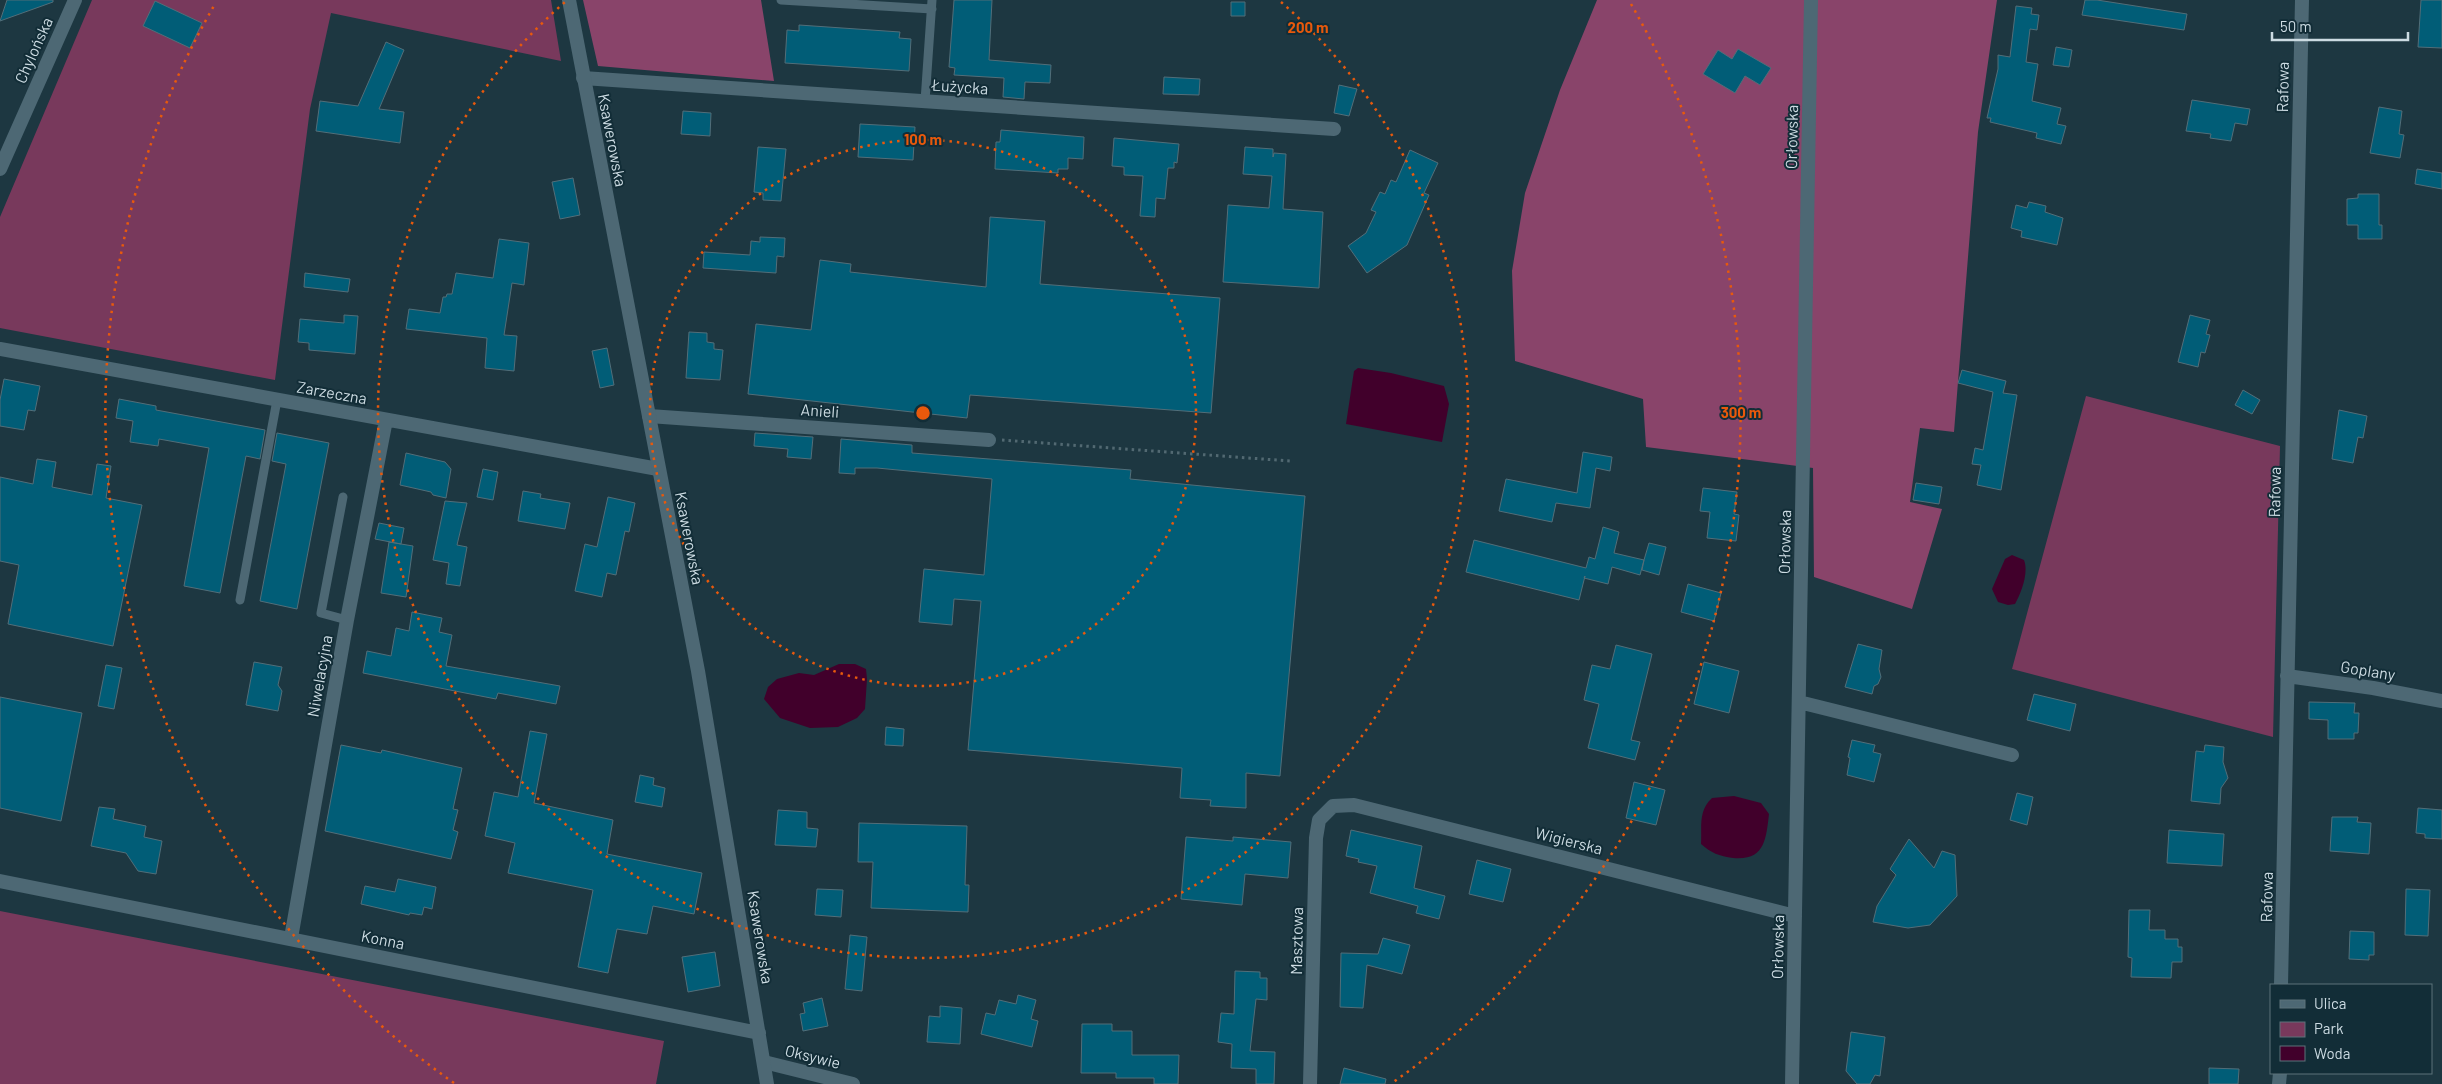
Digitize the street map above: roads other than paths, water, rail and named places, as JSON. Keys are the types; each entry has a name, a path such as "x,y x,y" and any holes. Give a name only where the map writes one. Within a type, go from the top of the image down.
{"street":[{"name":"Chylońska","path":"0,170 75,0"},
{"name":"Ksawerowska","path":"569,0 700,680 767,1084"},
{"name":"Orłowska","path":"1792,1084 1811,0"},
{"name":"Rafowa","path":"2281,984 2302,0"},
{"name":"Łużycka","path":"583,78 1334,129"},
{"name":"Zarzeczna","path":"0,349 658,469"},
{"name":"Anieli","path":"649,416 989,440"},
{"name":"Niwelacyjna","path":"291,938 347,620 386,420"},
{"name":"Goplany","path":"2288,676 2373,688 2442,701"},
{"path":"1799,702 2012,754"},
{"name":"Wigierska","path":"1333,806 1354,805 1795,916"},
{"name":"Masztowa","path":"1310,1084 1316,838 1319,820 1333,806"},
{"name":"Konna","path":"0,880 759,1032"},
{"name":"Oksywie","path":"764,1062 853,1084"}],"lane":[{"path":"780,0 932,4 925,101"},
{"path":"240,600 277,400"},
{"path":"343,497 321,613 347,620"}],"water":[{"path":"1358,368 1391,373 1444,386 1449,404 1442,442 1346,424 1354,371"},
{"path":"2012,555 2024,560 2026,571 2022,589 2015,604 2008,605 1998,602 1992,589 2005,559"},
{"path":"839,664 855,664 866,669 867,679 865,709 857,718 838,727 810,728 780,718 764,699 768,687 777,679 799,673 814,675"},
{"path":"1734,796 1761,803 1769,814 1767,832 1762,846 1752,856 1744,858 1719,855 1701,844 1702,819 1708,803 1712,798"}]}
